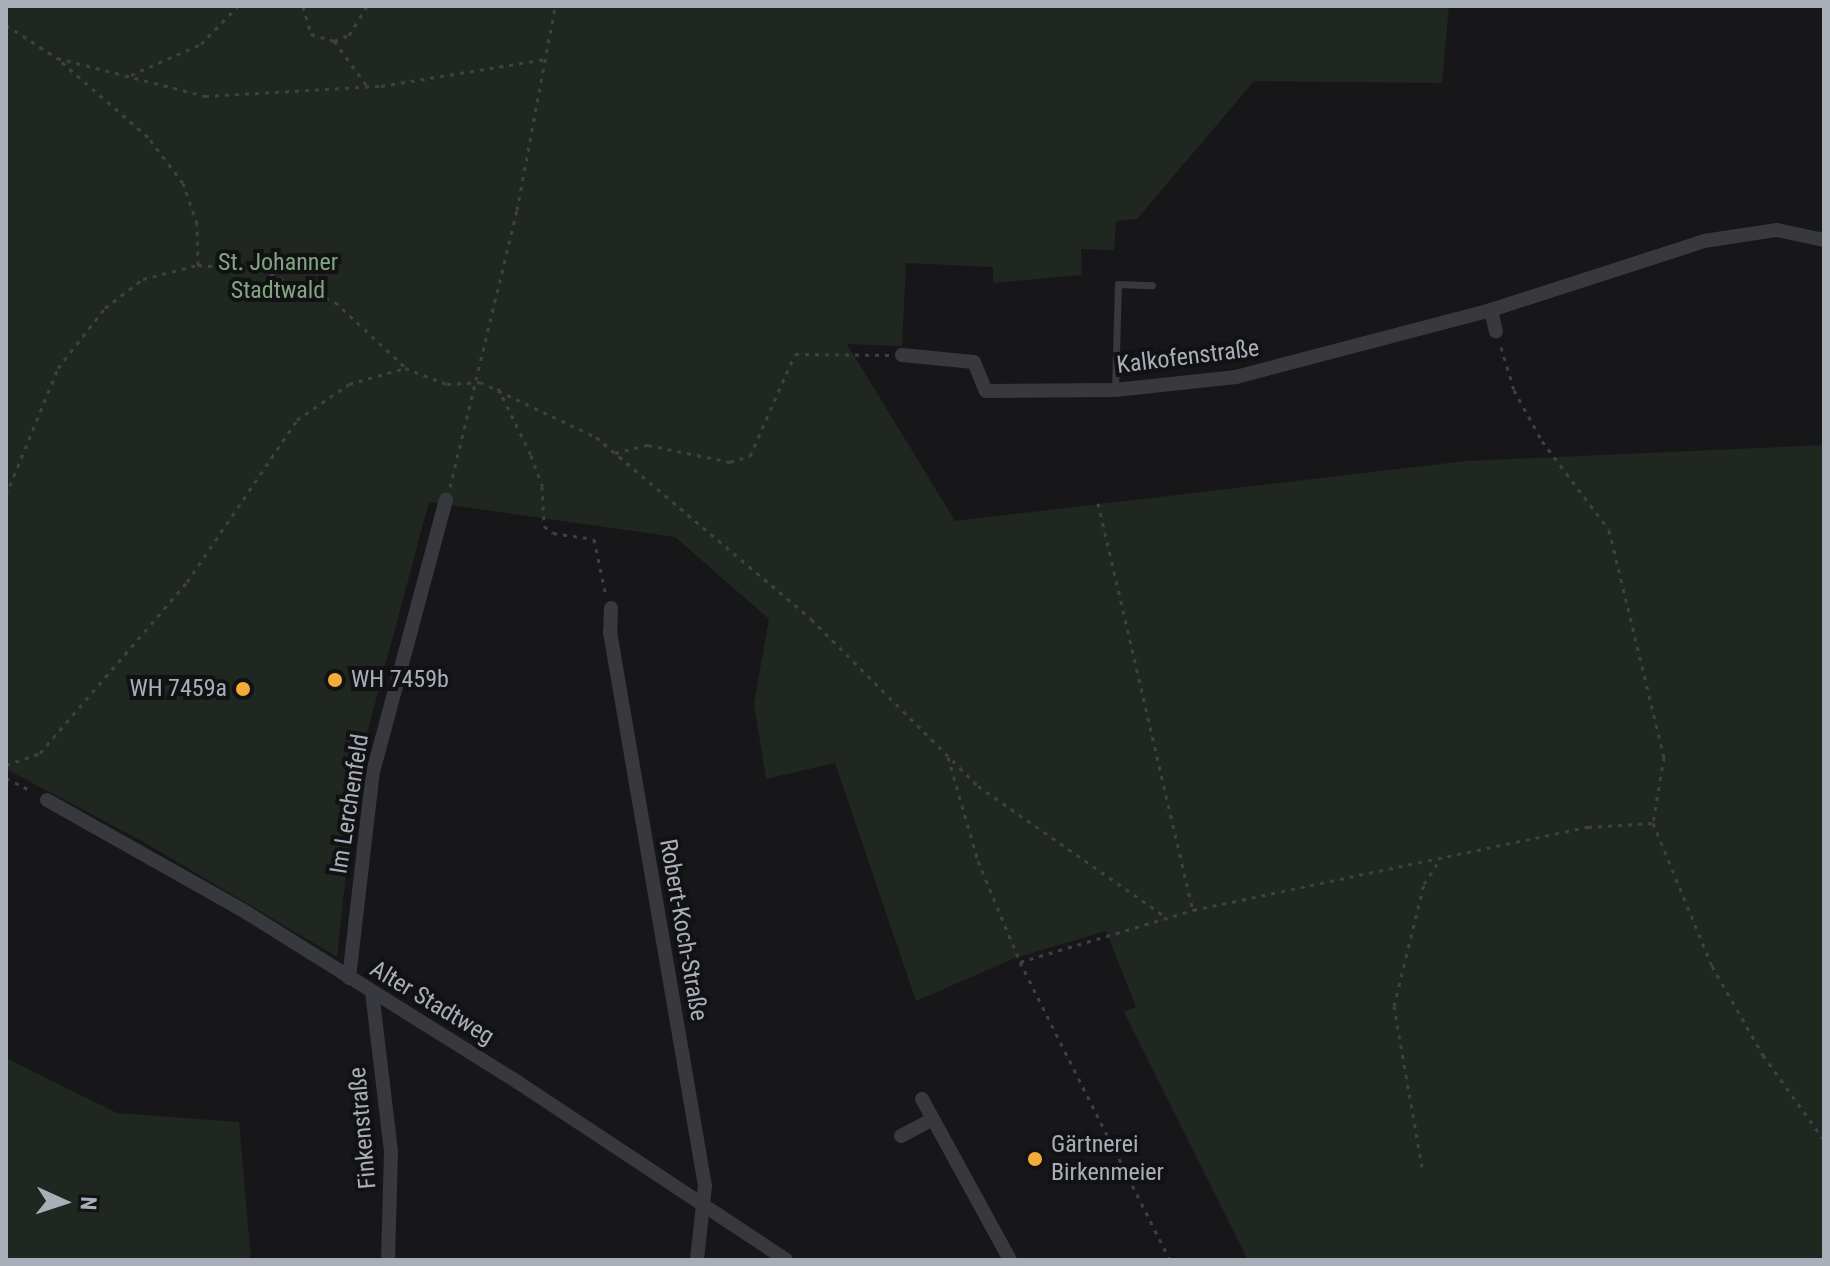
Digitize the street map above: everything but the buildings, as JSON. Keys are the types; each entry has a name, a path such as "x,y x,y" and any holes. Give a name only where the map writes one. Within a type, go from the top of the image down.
{"street":[{"name":"Kalkofenstraße","path":"902,355 974,362 986,391 1115,390 1264,371 1491,310 1734,235 1777,230 1824,240"},
{"path":"1491,310 1496,331"},
{"name":"Im Lerchenfeld","path":"349,978 373,772 446,500"},
{"name":"Robert-Koch-Straße","path":"611,608 610,632 705,1204 697,1260"},
{"name":"Alter Stadtweg","path":"47,800 137,847 372,992 705,1204 786,1260"},
{"name":"Finkenstraße","path":"372,992 391,1152 388,1260"},
{"path":"922,1099 1010,1260"},
{"path":"901,1136 933,1119"}],"lane":[{"path":"1115,390 1118,284 1152,285"}],"path":[{"path":"131,75 201,44 238,6"},
{"path":"303,6 311,34 334,41 368,87"},
{"path":"334,41 349,35 367,6"},
{"path":"446,500 480,382 555,6"},
{"path":"6,25 57,58 148,137 183,183 197,224 198,265"},
{"path":"57,58 205,96 368,87 546,59"},
{"path":"6,495 58,368 105,308 143,279 198,265 261,270 335,302 405,368 447,384 480,382 498,388 596,437 811,619 978,786 1166,917"},
{"path":"1496,331 1514,390 1542,441 1609,530 1664,757 1653,823 1712,966 1763,1055 1824,1140"},
{"path":"615,453 648,445 730,462 750,456 795,354 902,355"},
{"path":"6,765 40,753 187,582 297,420 349,384 405,368"},
{"path":"498,388 538,476 544,526 553,533 594,539 599,576 611,608"},
{"path":"1098,503 1193,910"},
{"path":"947,755 978,861 1020,962 1170,1260"},
{"path":"6,778 47,800"},
{"path":"1020,962 1193,910 1588,827 1653,823"},
{"path":"1422,1167 1394,1006 1424,884 1441,858"}],"green space":[{"name":"St. Johanner Stadtwald","path":"6,6 1449,6 1442,83 1254,81 1137,219 1116,221 1114,250 1081,249 1082,275 993,283 993,267 906,263 902,346 847,344 955,521 1466,461 1824,445 1824,1260 1248,1260 1124,1012 1136,1007 1106,931 1015,958 916,1001 835,763 766,779 754,704 769,619 675,537 429,502 357,771 337,957 142,841 6,769"},
{"path":"6,1058 117,1113 239,1122 251,1260 6,1260"}],"place":[{"name":"WH 7459b","path":"335,680"},
{"name":"WH 7459a","path":"243,689"},
{"name":"Gärtnerei Birkenmeier","path":"1035,1159"}]}
